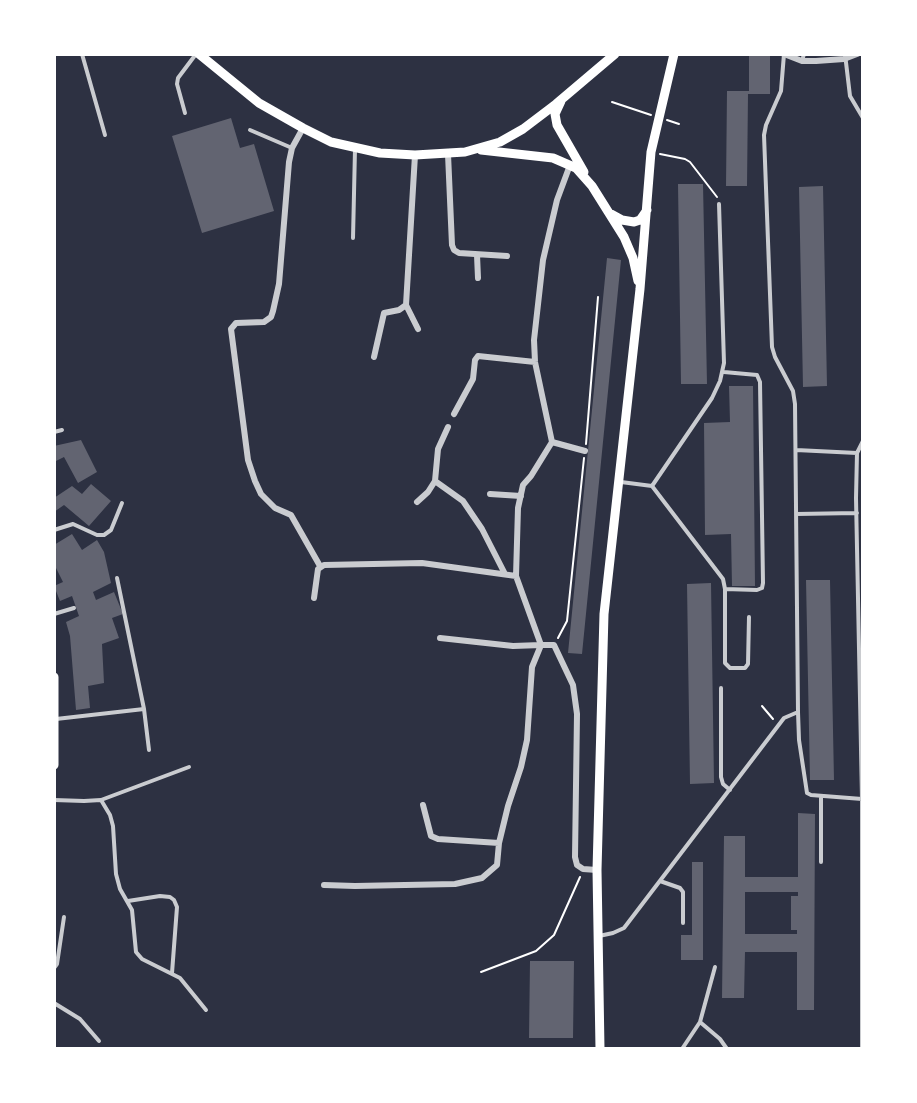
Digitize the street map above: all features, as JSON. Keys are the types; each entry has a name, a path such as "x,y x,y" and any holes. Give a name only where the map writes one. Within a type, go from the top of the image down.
{"main road":[{"path":"197,54 259,103 331,142 380,153 415,155 475,150 500,142 562,99 615,54"},
{"path":"600,1049 597,870 604,614 640,290 651,152 674,54"},
{"path":"562,99 555,114 557,125 624,237 633,258 640,290"},
{"path":"475,150 554,158 582,173 592,186"},
{"path":"609,212 622,220 634,222 640,220 648,208"},
{"path":"54,677 56,719 54,765"}],"street":[{"path":"784,54 803,57 857,54"},
{"path":"303,128 292,148 289,162 279,284 271,317 264,322 236,322 231,329 248,460 261,495 275,508 291,515 320,566"},
{"path":"448,154 454,250 459,253 507,256"},
{"path":"415,155 406,304 418,329"},
{"path":"324,885 455,884 482,878 497,865 499,843 527,740 531,667 541,645 516,576 518,508 523,485 552,442 535,362 534,340 543,260 557,200 570,165"},
{"path":"477,255 477,278"},
{"path":"374,357 384,313 399,310 406,304"},
{"path":"454,414 473,379 475,360 478,356 535,362"},
{"path":"417,502 428,492 435,481 438,449 448,427"},
{"path":"552,442 585,452"},
{"path":"435,481 463,501 482,529 505,574"},
{"path":"490,495 521,496"},
{"path":"320,566 422,564 516,576"},
{"path":"314,598 320,566"},
{"path":"440,638 513,646 554,645 573,685 577,714 575,857 578,865 583,869 597,870"},
{"path":"423,805 431,836 438,839 499,843"}],"lane":[{"path":"82,54 105,135"},
{"path":"185,113 177,84 178,78 197,54"},
{"path":"784,54 782,90 766,125 764,135 772,347 795,399 798,712 804,787 807,793 821,796 862,799"},
{"path":"844,56 850,96 863,118"},
{"path":"250,130 292,148"},
{"path":"353,238 355,149"},
{"path":"652,486 711,398 724,372 719,204"},
{"path":"724,372 757,375 760,382 763,583 762,588 757,590 725,589"},
{"path":"54,432 62,430"},
{"path":"862,1049 862,799 857,453 863,441"},
{"path":"796,450 857,453"},
{"path":"620,482 652,486 719,572 725,589 725,663 730,668 745,668 748,664 749,617"},
{"path":"54,530 73,524 97,535 104,535 111,530 122,503"},
{"path":"796,513 857,513"},
{"path":"117,578 144,709 149,750"},
{"path":"54,615 74,608"},
{"path":"721,688 721,777 723,784 730,790"},
{"path":"56,719 144,709"},
{"path":"598,936 624,928 784,718 798,712"},
{"path":"54,800 101,800 189,767"},
{"path":"821,796 821,862"},
{"path":"101,800 110,815 113,826 116,874 120,889 132,910 136,952 142,959 180,978 206,1010"},
{"path":"660,881 683,891 683,923"},
{"path":"128,901 160,896 174,900 177,907 172,973"},
{"path":"54,968 57,964 64,917"},
{"path":"682,1049 700,1022 715,967"},
{"path":"54,1003 80,1019 99,1041"},
{"path":"700,1022 728,1049"}],"path":[{"path":"612,102 679,124"},
{"path":"651,152 690,162 719,204"},
{"path":"554,645 567,621 585,452 598,297"},
{"path":"762,706 778,726"},
{"path":"481,972 536,951 554,935 583,869"}],"building":[{"path":"749,54 770,54 770,94 748,94 747,186 726,186 727,91 749,91"},
{"path":"231,118 240,148 254,144 274,211 202,233 172,136"},
{"path":"678,184 703,184 707,384 681,384"},
{"path":"823,186 827,386 803,387 799,187"},
{"path":"607,258 621,260 582,654 568,653"},
{"path":"729,386 753,386 755,586 732,586 731,534 705,535 704,423 730,422"},
{"path":"81,440 97,472 78,483 64,457 54,462 54,446"},
{"path":"91,484 111,501 89,526 64,505 54,512 54,498 72,486 82,494"},
{"path":"72,534 82,550 97,540 104,552 111,583 93,592 96,600 114,592 123,614 112,618 119,638 102,644 104,683 88,686 90,708 76,710 70,636 66,622 79,616 72,596 60,601 54,586 63,582 54,564 54,545"},
{"path":"806,580 830,580 834,780 810,780"},
{"path":"711,583 714,783 690,784 687,584"},
{"path":"798,813 815,814 814,1010 797,1010 797,952 745,952 744,998 722,998 724,836 745,836 745,877 798,877","holes":["745,892 798,892 798,896 791,896 791,930 797,930 797,934 745,934"]},
{"path":"692,862 703,862 703,960 681,960 681,935 692,935"},
{"path":"530,961 574,961 573,1038 529,1038"}]}
